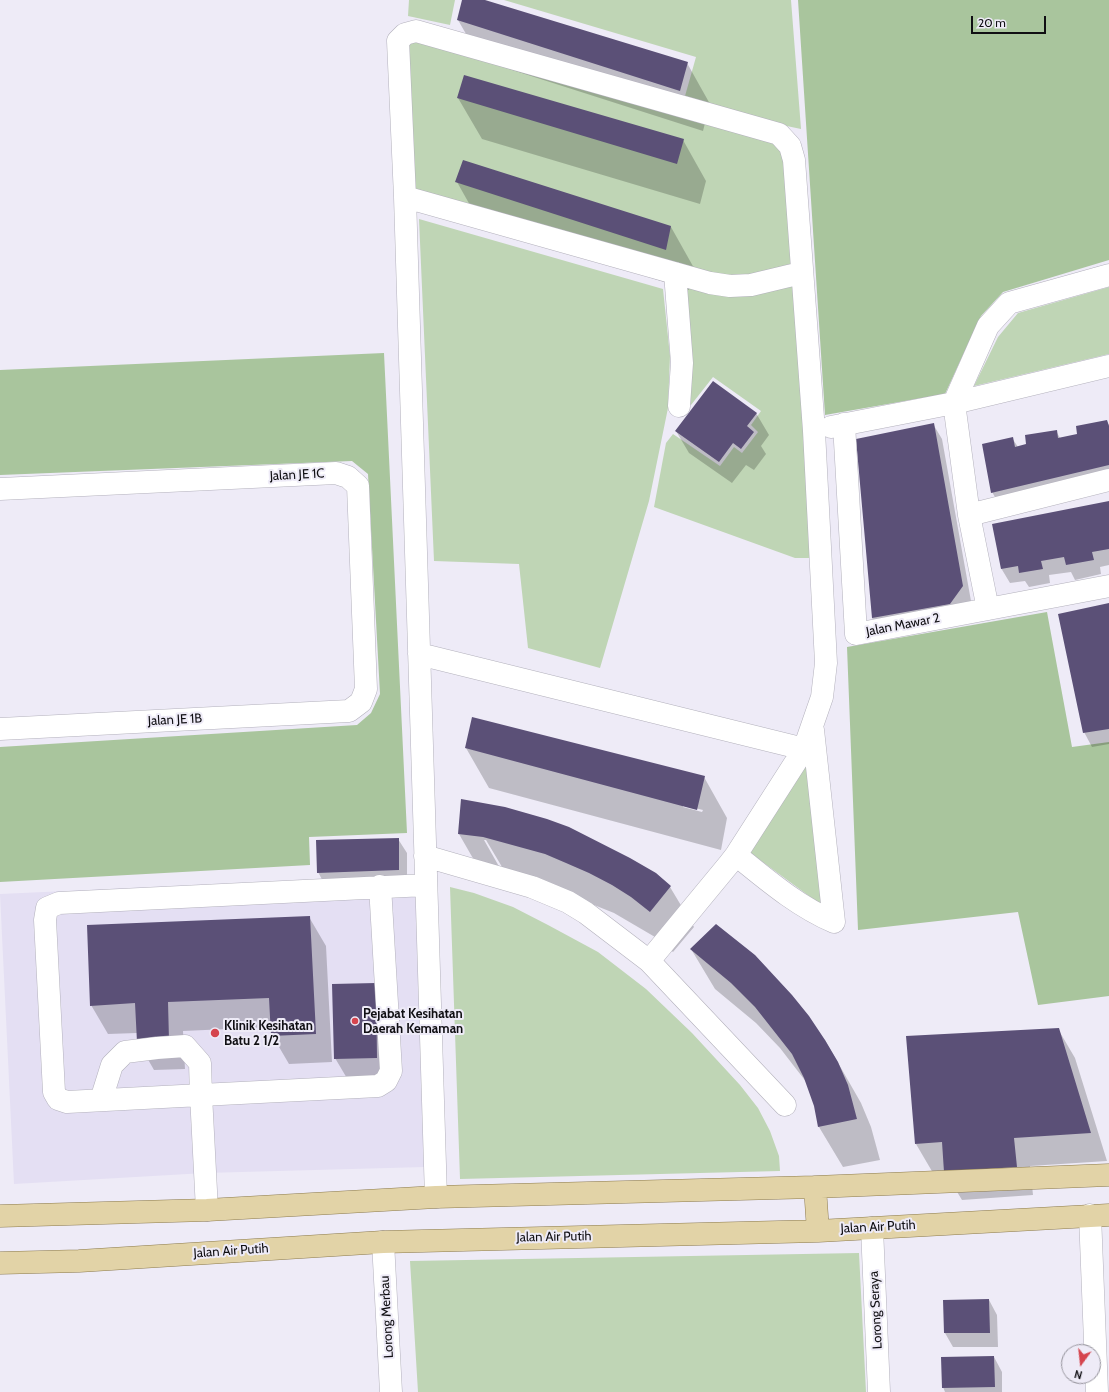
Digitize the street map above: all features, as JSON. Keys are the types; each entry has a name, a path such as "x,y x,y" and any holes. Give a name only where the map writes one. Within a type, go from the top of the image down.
{"main road":[{"path":"0,1216 207,1210 436,1197 815,1187 1109,1175"},
{"path":"815,1187 818,1231"},
{"name":"Jalan Air Putih","path":"0,1263 79,1261 383,1242 818,1231 1099,1215"}],"street":[{"path":"436,1197 405,197 398,41 405,34 416,31 779,134 790,146 794,160 801,273 814,431 826,663 822,697 804,749 736,855 649,961"},
{"path":"405,197 710,283 730,286 751,285 801,273"},
{"path":"675,273 682,363 679,406"},
{"path":"988,609 969,516 954,403 988,326 1009,303 1109,275"},
{"path":"814,431 954,403 1109,366"},
{"name":"Jalan Mawar 2","path":"844,424 856,634 1109,586"},
{"name":"Jalan JE 1C","path":"0,489 336,473 348,477 358,486 366,689 361,702 349,711"},
{"path":"969,516 1109,480"},
{"path":"419,654 804,749"},
{"name":"Jalan JE 1B","path":"0,729 349,711"},
{"path":"736,855 789,898 817,915 834,922 812,726"},
{"path":"426,856 532,887 568,902 586,913 649,961 785,1105"},
{"path":"380,886 391,1071 386,1081 378,1086 67,1102 58,1099 54,1092 44,920 47,908 59,903 380,886 426,885"},
{"path":"101,1100 112,1065 125,1052 185,1046 200,1063 200,1095 207,1210"},
{"path":"1096,1392 1099,1215"},
{"name":"Lorong Seraya","path":"872,1228 879,1392"},
{"name":"Lorong Merbau","path":"383,1242 391,1392"}],"shaded area":[{"name":"Klinik Kesihatan Batu 2 1/2","path":"420,875 425,1167 205,1173 14,1184 0,894"}],"green space":[{"path":"409,0 455,0 450,25 408,16"},
{"path":"504,0 791,0 801,129 782,125 685,96 696,57"},
{"path":"798,0 1109,0 1109,260 1003,292 981,316 945,394 825,415"},
{"path":"411,41 775,139 785,149 794,269 728,279 412,191 404,46"},
{"path":"419,219 663,289 670,356 668,408 649,501 600,668 528,648 519,564 434,561"},
{"path":"796,280 816,558 795,558 654,507 666,443 673,434 720,466 734,447 742,453 758,432 751,425 761,411 713,377 691,405 687,402 681,283"},
{"path":"1109,287 1109,354 974,386 998,337 1018,313"},
{"path":"384,353 407,833 309,837 310,865 0,882 0,747 357,725 371,713 380,694 368,474 352,461 0,475 0,370"},
{"path":"1047,612 1072,747 1109,742 1109,996 1038,1005 1018,912 858,930 847,647"},
{"path":"807,763 824,907 749,852"},
{"path":"450,887 474,893 513,907 548,925 598,952 646,989 692,1033 740,1085 758,1108 770,1131 779,1156 780,1171 460,1179"},
{"path":"859,1253 866,1392 418,1392 410,1261"}],"building":[{"path":"462,0 485,0 688,62 680,91 457,20"},
{"path":"464,75 684,139 677,164 457,98"},
{"path":"463,160 671,226 666,250 455,182"},
{"path":"713,381 757,413 747,426 754,432 741,449 733,443 719,462 675,431"},
{"path":"1107,420 1109,426 1109,465 991,493 982,444 1013,437 1015,447 1026,444 1025,435 1057,430 1058,438 1077,434 1076,426"},
{"path":"934,423 963,586 950,604 872,618 856,439"},
{"path":"1109,501 1109,549 1092,552 1094,560 1066,565 1064,557 1041,561 1043,569 1019,573 1018,566 1001,569 992,524"},
{"path":"1109,603 1109,729 1083,733 1058,614"},
{"path":"472,717 705,776 697,810 465,748"},
{"path":"461,799 505,807 569,827 656,873 671,886 650,912 631,897 612,885 589,873 545,854 483,837 458,834"},
{"path":"399,838 399,870 317,873 316,840"},
{"path":"310,916 316,1034 271,1036 269,998 168,1002 169,1040 137,1042 135,1003 90,1006 87,925"},
{"path":"716,924 755,955 809,1016 838,1062 848,1085 857,1119 818,1127 814,1106 804,1078 792,1054 755,1007 731,983 690,949"},
{"name":"Pejabat Kesihatan Daerah Kemaman","path":"376,983 377,1058 334,1059 332,984"},
{"path":"1059,1028 1091,1133 1014,1138 1017,1167 944,1172 942,1142 915,1144 906,1036"},
{"path":"989,1299 990,1333 944,1333 943,1300"},
{"path":"994,1356 995,1387 942,1388 941,1357"}],"place":[{"name":"Pejabat Kesihatan Daerah Kemaman","path":"355,1021"},
{"name":"Klinik Kesihatan Batu 2 1/2","path":"215,1033"}]}
